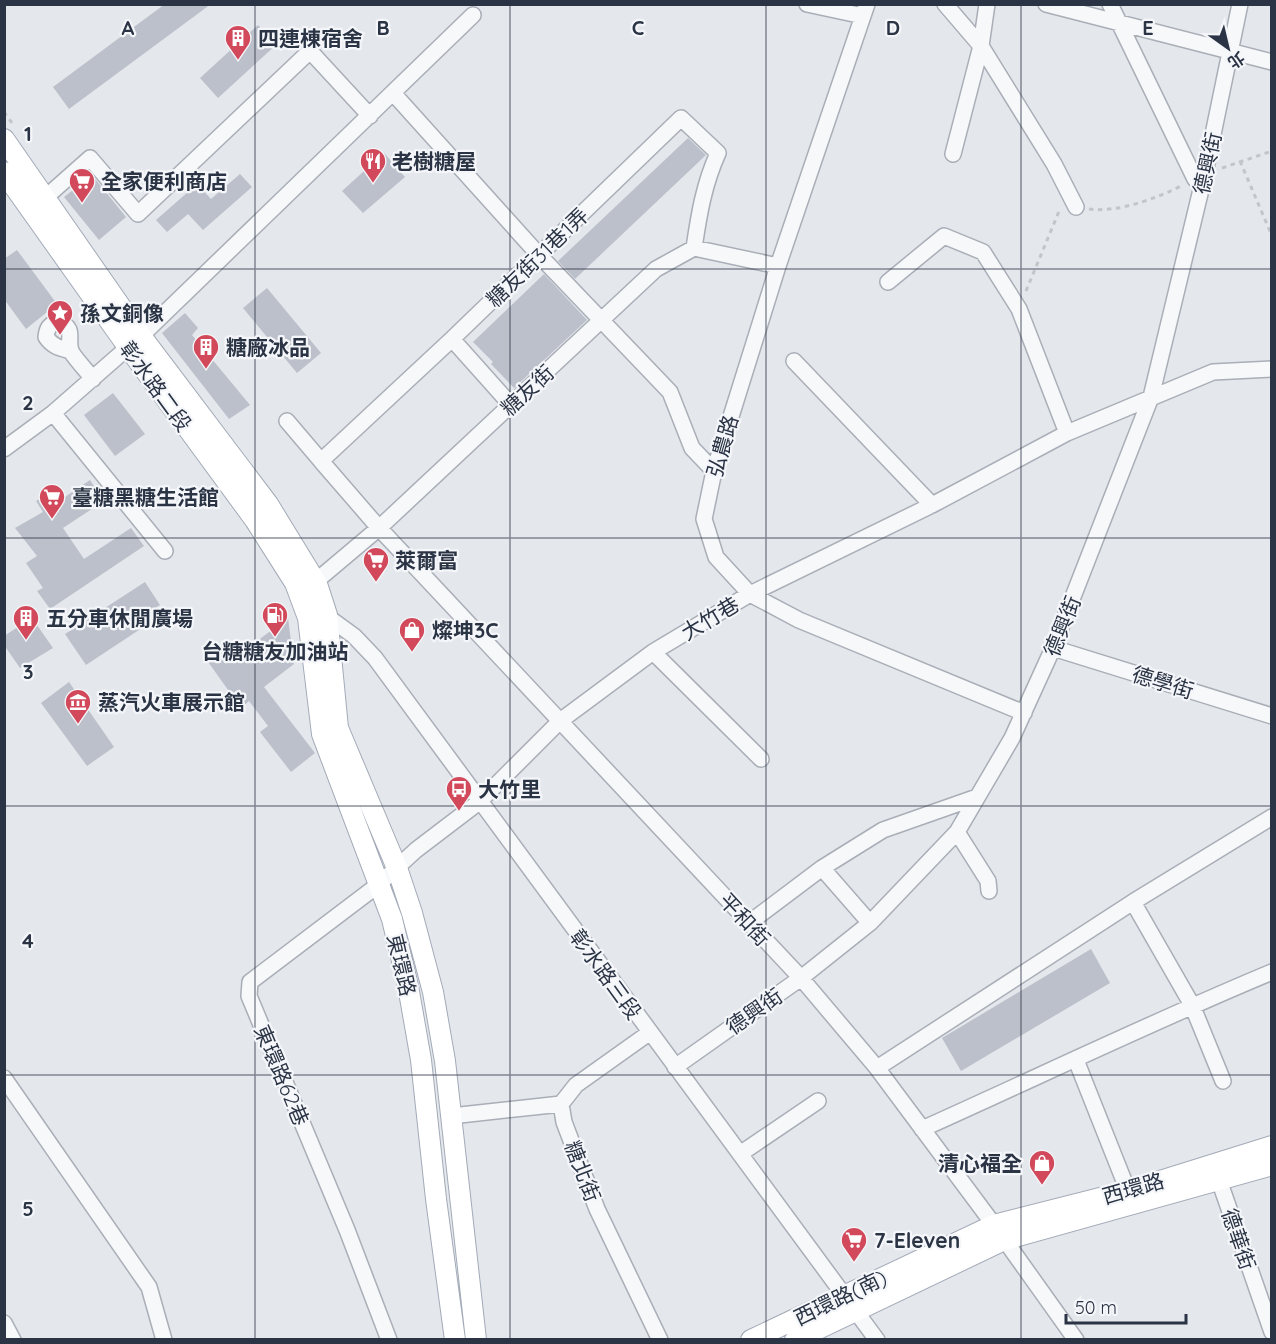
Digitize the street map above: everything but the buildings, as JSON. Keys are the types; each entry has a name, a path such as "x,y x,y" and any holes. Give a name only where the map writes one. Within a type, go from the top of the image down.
{"main road":[{"name":"彰水路二段","path":"4,139 46,197 134,342 255,520 302,598"},
{"name":"彰水路二段","path":"4,172 134,342 268,504 315,582"},
{"path":"315,582 327,615"},
{"name":"東環路","path":"302,598 308,618 322,734 392,919 408,986 422,1060 436,1199 455,1340"},
{"name":"東環路","path":"327,615 338,728 397,868 412,913 433,992 445,1061 476,1340"},
{"name":"西環路","path":"999,1232 1272,1146"},
{"name":"西環路","path":"999,1232 1219,1180 1272,1165"},
{"name":"西環路(南)","path":"751,1340 844,1294 999,1232"},
{"name":"西環路(南)","path":"795,1340 856,1311 999,1232"}],"street":[{"path":"807,4 865,10"},
{"path":"945,4 981,46 1054,164 1076,207"},
{"path":"953,154 981,46 987,4"},
{"path":"1046,4 1272,62"},
{"path":"1110,4 1200,176"},
{"name":"德興街","path":"675,1067 801,978 870,923 957,832 1012,738 1053,648 1151,397 1240,4"},
{"name":"弘農路","path":"865,10 778,266 714,471 704,519 716,557 750,594 799,620 1024,713"},
{"path":"4,449 54,413 93,380 473,15"},
{"path":"46,197 90,158 138,214 310,51 370,116"},
{"path":"393,93 538,254 670,392 692,448 714,471"},
{"name":"糖友街31巷1弄","path":"321,461 452,339 681,118 718,153 707,176 699,208 694,248"},
{"path":"888,282 944,236 983,252 1019,309 1067,433"},
{"path":"694,248 778,266"},
{"name":"糖友街","path":"302,598 315,582 379,528 656,269 694,248"},
{"path":"452,339 511,405"},
{"path":"71,351 93,380"},
{"path":"794,361 932,505"},
{"name":"大竹巷","path":"397,868 416,850 479,802 560,721 653,652 750,594 932,505 1067,433 1214,372 1272,369"},
{"path":"54,413 165,551"},
{"path":"287,421 321,461"},
{"name":"平和街","path":"321,461 379,528 801,978 877,1068 1076,1340"},
{"name":"彰水路三段","path":"302,598 354,636 375,658 877,1340"},
{"name":"德學街","path":"1053,648 1272,716"},
{"path":"653,652 761,759"},
{"path":"749,923 822,868 883,830 977,797"},
{"path":"877,1068 1133,902 1272,817"},
{"path":"957,832 988,881 989,891"},
{"name":"東環路62巷","path":"389,1340 347,1230 249,996 250,982 397,868"},
{"path":"822,868 870,923"},
{"path":"1133,902 1192,1005 1223,1081"},
{"path":"922,1129 1192,1005 1271,975"},
{"path":"451,1116 561,1104 576,1086 649,1033"},
{"path":"1076,1060 1128,1191"},
{"path":"4,1078 149,1287 164,1340"},
{"path":"740,1154 819,1101"},
{"name":"糖北街","path":"561,1104 564,1122 597,1209 660,1340"},
{"name":"德華街","path":"1219,1180 1272,1332"},
{"path":"4,1323 13,1340"}],"path":[{"path":"1019,309 1058,210 1068,205 1093,210 1114,210 1173,190 1200,176 1272,151"},
{"path":"1240,161 1272,236"}],"place":[{"name":"四連棟宿舍","path":"238,61"},
{"name":"老樹糖屋","path":"373,184"},
{"name":"全家便利商店","path":"82,204"},
{"name":"孫文銅像","path":"60,336"},
{"name":"糖廠冰品","path":"206,370"},
{"name":"臺糖黑糖生活館","path":"52,520"},
{"name":"萊爾富","path":"376,583"},
{"name":"台糖糖友加油站","path":"275,638"},
{"name":"五分車休閒廣場","path":"26,641"},
{"name":"燦坤3C","path":"412,653"},
{"name":"蒸汽火車展示館","path":"78,725"},
{"name":"大竹里","path":"459,812"},
{"name":"清心福全","path":"1042,1186"},
{"name":"7-Eleven","path":"854,1263"}]}
